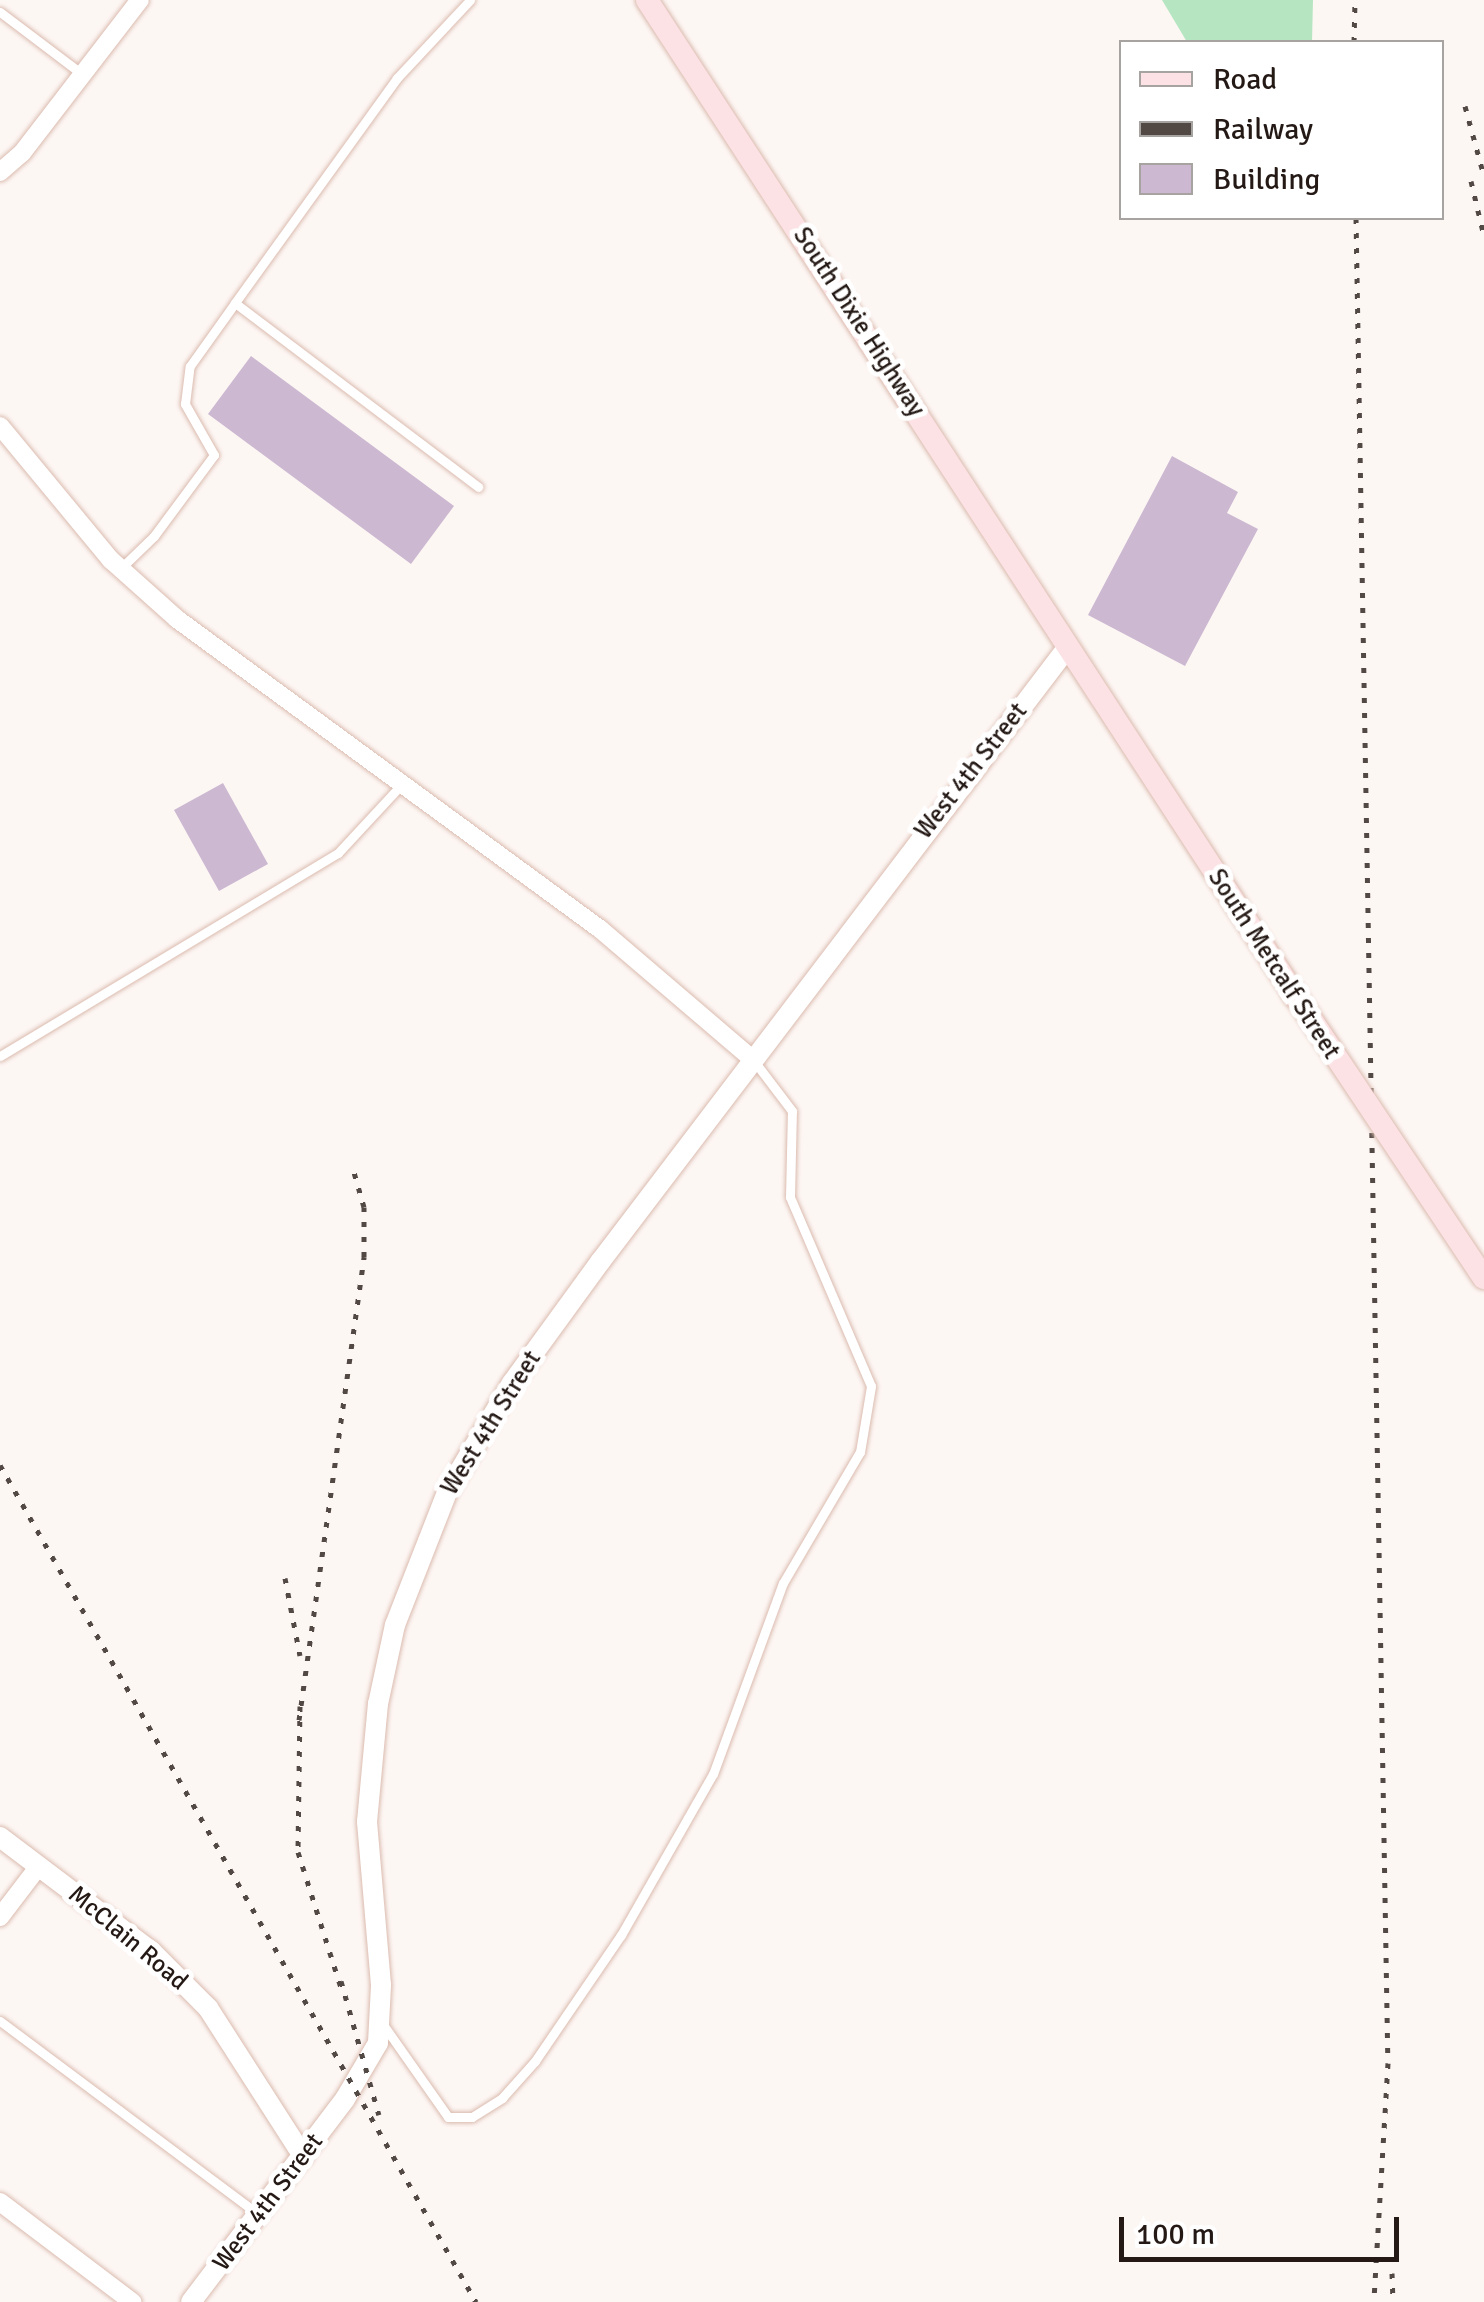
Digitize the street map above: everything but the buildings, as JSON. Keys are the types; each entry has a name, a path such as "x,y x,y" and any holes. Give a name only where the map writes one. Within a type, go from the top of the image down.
{"main road":[{"name":"South Dixie Highway","path":"646,0 1067,648"},
{"name":"South Metcalf Street","path":"1067,648 1484,1278"}],"street":[{"path":"0,172 140,0"},
{"path":"0,426 120,568 177,619 600,929 752,1059"},
{"name":"West 4th Street","path":"191,2302 366,2068 382,2022 368,1822 373,1751 396,1625 430,1529 512,1383 752,1059 1067,648"},
{"name":"McClain Road","path":"0,1837 151,1950 208,2008 303,2156"},
{"path":"0,1917 39,1866"},
{"path":"0,2202 132,2302"}],"lane":[{"path":"120,568 174,511 214,455 185,404 190,366 397,78 470,0"},
{"path":"0,12 82,74"},
{"path":"234,302 478,487"},
{"path":"0,1056 338,853 402,784"},
{"path":"382,2022 448,2117 472,2118 502,2098 535,2061 621,1935 712,1774 783,1583 860,1452 871,1386 790,1197 792,1111 780,1087 752,1059"},
{"path":"0,2021 258,2214"}],"green space":[{"path":"1162,0 1313,0 1312,40 1186,40"}],"railway":[{"path":"1354,40 1355,0"},
{"path":"1465,106 1484,176"},
{"path":"1471,181 1484,236"},
{"path":"1356,220 1388,2063 1374,2302"},
{"path":"299,1720 364,1257 364,1207 353,1169"},
{"path":"0,1465 476,2302"},
{"path":"285,1578 300,1656"},
{"path":"300,1706 298,1852 343,1994"},
{"path":"341,1981 379,2115"},
{"path":"1392,2273 1393,2302"}]}
